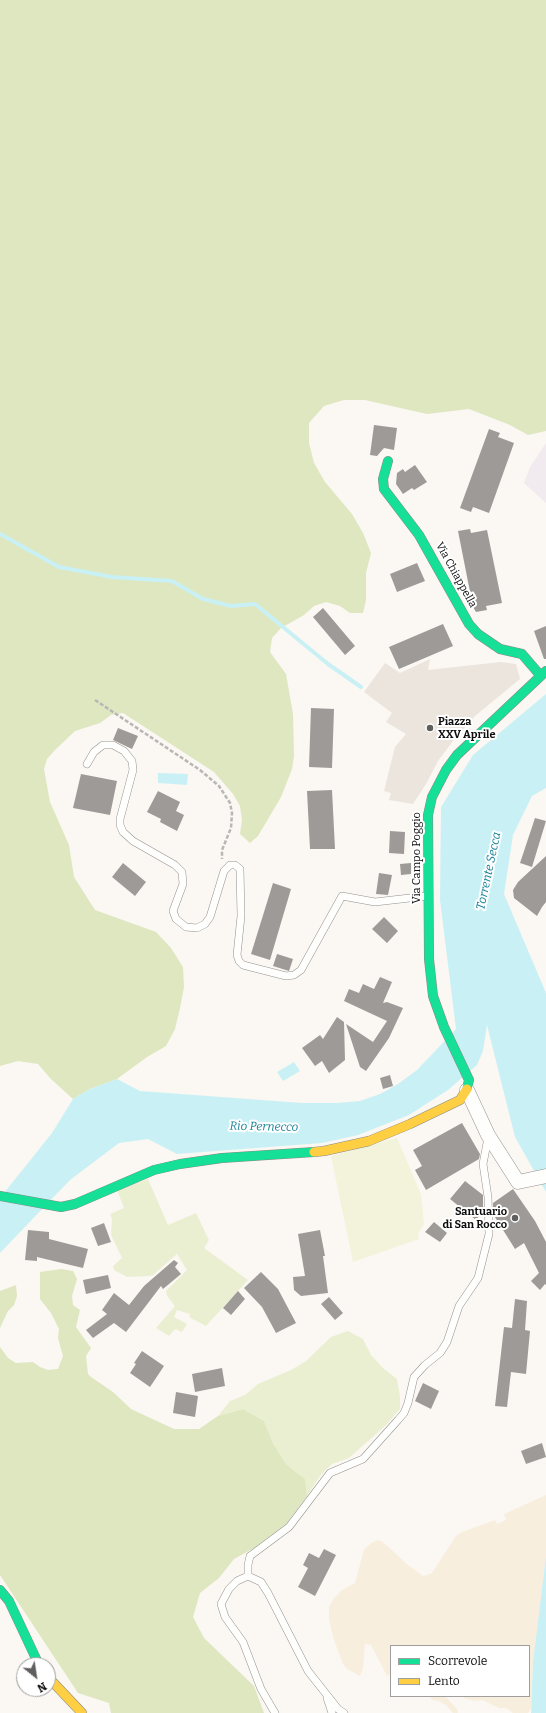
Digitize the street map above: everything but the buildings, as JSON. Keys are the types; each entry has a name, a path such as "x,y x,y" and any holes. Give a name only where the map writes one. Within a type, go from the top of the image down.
{"street":[{"name":"Via Chiappella","path":"388,461 383,479 384,489 419,535 469,624 478,634 500,649 522,654 543,673"},
{"name":"Via Campo Poggio","path":"468,1085 433,996 429,959 428,815 432,797 446,770 457,755 543,673"},
{"path":"468,1085 488,1136 518,1182 546,1176"},
{"path":"0,1196 61,1207 75,1204 154,1170 180,1164 222,1158 324,1151 369,1141 410,1124 460,1100 468,1085"},
{"path":"0,1590 9,1601 35,1657"},
{"path":"56,1686 82,1713"}],"lane":[{"path":"87,764 94,752 103,745 113,746 124,751 132,762 133,770 120,819 120,825 123,832 133,841 175,864 182,872 182,884 173,911 176,919 186,927 196,928 205,924 210,917 224,871 230,865 235,865 240,870 242,879 241,916 237,956 243,965 286,976 294,975 301,970 342,896 375,902 429,896"},
{"path":"248,1576 250,1556 289,1527 330,1474 363,1459 404,1413 414,1378 425,1365 440,1353 447,1342 459,1306 478,1278 489,1234 488,1197 483,1164 488,1136"},
{"path":"275,1713 261,1689 243,1642 225,1617 221,1604 229,1589 237,1581 248,1576 261,1582 308,1671 338,1709 344,1713"},
{"path":"325,1693 332,1713"}],"path":[{"path":"95,700 200,770 219,786 230,803 232,813 231,828 222,850 222,864 224,871"}],"shaded area":[{"path":"546,443 546,503 524,483 530,467"},
{"name":"Piazza XXV Aprile","path":"430,659 428,670 501,662 516,664 520,679 475,716 453,741 438,761 413,804 389,800 391,793 384,791 395,747 406,734 386,722 392,713 364,692 385,663 400,673"},
{"path":"546,1495 546,1556 533,1662 531,1708 528,1713 513,1713 506,1708 499,1708 482,1700 474,1701 464,1697 530,1697 530,1645 390,1645 390,1674 387,1676 371,1645 365,1644 363,1668 360,1676 347,1669 343,1664 334,1640 329,1620 329,1607 334,1598 342,1590 355,1583 364,1550 371,1543 378,1540 383,1542 408,1565 423,1576 432,1573 456,1536 462,1532 495,1520 497,1524 506,1520 504,1514"},
{"path":"430,1697 446,1697 457,1709 458,1713 453,1713 446,1705 439,1701 432,1700"}],"green space":[{"path":"0,0 546,0 546,431 528,435 510,425 469,409 427,414 365,400 344,400 324,406 309,423 309,443 314,463 325,482 352,514 363,533 371,553 366,573 366,600 363,613 350,613 340,606 326,602 314,606 304,615 281,628 272,638 270,652 286,674 293,714 294,756 292,769 281,797 258,836 250,843 240,834 242,820 240,806 233,794 214,772 123,713 111,715 100,723 75,731 47,759 44,769 50,802 69,845 74,877 95,910 156,932 171,948 183,967 184,987 180,1008 175,1029 166,1046 147,1057 117,1079 90,1089 73,1099 51,1079 38,1064 18,1061 0,1066"},
{"path":"397,1138 421,1194 424,1225 418,1233 419,1239 353,1262 331,1156"},
{"path":"148,1179 168,1225 196,1213 209,1240 204,1248 248,1280 206,1326 189,1317 190,1314 177,1310 174,1317 187,1324 182,1332 175,1329 169,1336 156,1328 175,1306 167,1296 166,1291 187,1270 177,1254 153,1275 149,1276 127,1277 114,1270 113,1266 122,1258 111,1235 112,1219 110,1214 124,1208 117,1190"},
{"path":"61,1269 73,1271 77,1279 72,1296 73,1305 80,1310 76,1327 91,1348 86,1356 88,1374 113,1392 131,1409 174,1429 199,1429 218,1416 243,1409 264,1421 273,1443 286,1464 305,1479 307,1496 286,1524 254,1548 234,1559 219,1578 200,1593 193,1617 204,1638 254,1686 264,1713 111,1713 109,1703 78,1693 56,1660 56,1657 54,1657 0,1575 0,1347 8,1358 16,1363 33,1362 48,1370 58,1369 63,1356 58,1338 59,1329 51,1313 40,1299 40,1272"},
{"path":"16,1285 17,1296 14,1305 8,1311 0,1328 0,1291"},
{"path":"348,1331 363,1339 371,1355 383,1368 397,1379 400,1409 385,1426 349,1458 332,1464 320,1476 307,1496 305,1479 286,1464 273,1443 264,1421 243,1409 218,1416 230,1401 245,1395 258,1384 291,1370 306,1361 331,1337"}],"water":[{"path":"546,694 546,788 532,796 513,835 504,894 546,993 546,1192 515,1137 487,1025 483,1051 477,1065 448,1090 409,1115 358,1135 322,1143 177,1154 148,1139 119,1143 70,1180 0,1253 0,1198 52,1133 73,1099 90,1089 117,1079 140,1091 302,1103 337,1103 360,1101 380,1094 398,1084 417,1070 456,1029 440,900 441,807 473,755"},
{"path":"158,773 188,774 187,785 158,783"},
{"path":"294,1062 300,1071 283,1081 277,1072"},
{"path":"546,1556 546,1713 531,1713 533,1662"}],"waterway":[{"path":"0,534 59,567 112,577 172,581 203,599 231,606 255,604 328,664 361,687"}],"traffic: fast":[{"path":"388,461 383,479 384,489 419,535 469,624 478,634 500,649 522,654 540,675"},
{"path":"467,1089 469,1080 444,1027 433,996 429,959 428,815 432,797 446,770 457,755 546,671"},
{"path":"0,1196 61,1207 75,1204 154,1170 180,1164 222,1158 314,1152"},
{"path":"0,1590 9,1601 35,1657"}],"traffic: slow":[{"path":"314,1152 369,1141 410,1124 460,1100 467,1089"},
{"path":"56,1685 82,1713"}],"place":[{"name":"Piazza XXV Aprile","path":"430,728"},
{"name":"Santuario di San Rocco","path":"515,1218"}],"water label":[{"name":"Torrente Secca","path":"489,871"},
{"name":"Rio Pernecco","path":"264,1127"}]}
